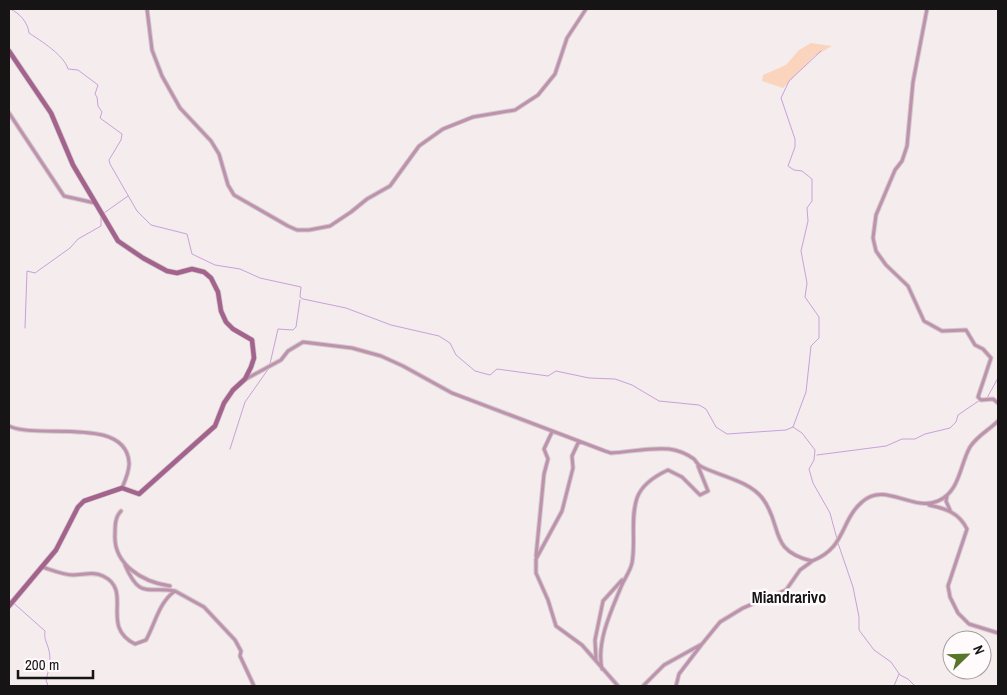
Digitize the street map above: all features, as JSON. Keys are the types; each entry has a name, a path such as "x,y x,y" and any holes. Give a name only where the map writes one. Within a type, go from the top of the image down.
{"street":[{"path":"146,9 152,50 162,76 180,108 211,141 219,154 228,185 234,195 297,230 330,226 367,199 390,186 420,146 443,129 473,116 515,110 538,95 555,74 567,38 586,9"},
{"path":"927,9 913,82 906,146 902,161 894,170 876,215 873,238 876,251 886,265 908,286 924,321 942,331 966,330 975,345 991,358 978,397 980,400 992,400 998,403"},
{"path":"9,51 51,114 74,165 118,241 143,258 168,271 177,273 192,269 204,272 211,278 218,292 226,322 233,329 252,340 254,358 245,379"},
{"path":"9,113 64,196 95,203"},
{"path":"11,604 56,550 78,507 84,501 122,488 139,494 211,432 233,390 245,379 269,367 303,342 352,348 381,356 434,381 452,393 611,453 669,449 681,452 695,460 708,491 704,494 700,495 682,477 668,470 649,481 638,496 633,524 632,564 604,636 600,657 602,669"},
{"path":"929,504 940,500 948,493 957,481 970,447 998,421"},
{"path":"9,426 29,431 97,433 119,443 125,450 129,463 122,488"},
{"path":"552,432 544,449 548,459 544,474 536,573 548,600 556,626 582,645 618,686"},
{"path":"536,559 562,512 573,468 572,456 579,441"},
{"path":"698,466 758,493 769,509 780,542 795,556 812,561"},
{"path":"948,493 946,501 950,510"},
{"path":"676,686 678,674 713,628 735,612 786,590 800,570 820,557 838,541 857,507 871,497 891,495 915,504 929,504 950,510 962,519 968,531 957,555 948,586 950,597 958,614 969,624 998,632"},
{"path":"120,511 115,523 114,540 120,558 141,589 147,591 165,589 175,591 204,607 235,640 254,686"},
{"path":"125,565 145,579 170,586"},
{"path":"42,567 71,576 93,573 111,580 116,585 118,594 117,618 121,631 126,639 135,644 146,640 161,606 175,591"},
{"path":"596,662 595,640 603,601 626,576"},
{"path":"642,686 664,665 702,644"}],"shaded area":[{"path":"811,43 832,46 813,57 783,88 762,81 763,75 786,65 799,50"}],"waterway":[{"path":"10,9 23,19 29,33 57,54 68,69 78,70 98,85 95,94 98,106 102,112 100,118 122,134 121,140 109,160 110,164 137,211 151,225 187,234 192,254 215,265 240,269 260,278 301,287 300,297 303,299 346,308 391,325 439,336 450,343 456,355 475,371 490,375 497,369 548,376 556,371 589,378 615,379 632,385 659,401 699,405 706,409 716,427 727,434 786,430 793,427 806,392 811,346 819,338 819,317 805,297 807,283 801,251 808,221 807,208 812,201 812,179 802,171 794,170 788,166 795,147 795,139 781,98 789,81 821,51"},
{"path":"104,213 128,196"},
{"path":"25,328 27,271 35,273 70,248 78,239 101,226 101,215"},
{"path":"230,449 245,402 269,368 278,329 293,330 296,327 300,300"},
{"path":"984,399 987,398 998,378"},
{"path":"817,455 886,446 902,439 915,439 925,434 950,428 956,422 958,415 980,400"},
{"path":"793,427 802,433 815,450 814,460 809,469 813,483 830,513 837,539"},
{"path":"838,543 853,587 859,617 859,630 874,650 891,662 900,675 908,679 915,686"},
{"path":"9,599 45,631 50,656 46,680 48,686"},
{"path":"894,686 899,674"}],"district":[{"name":"Miandrarivo","path":"789,597"}]}
